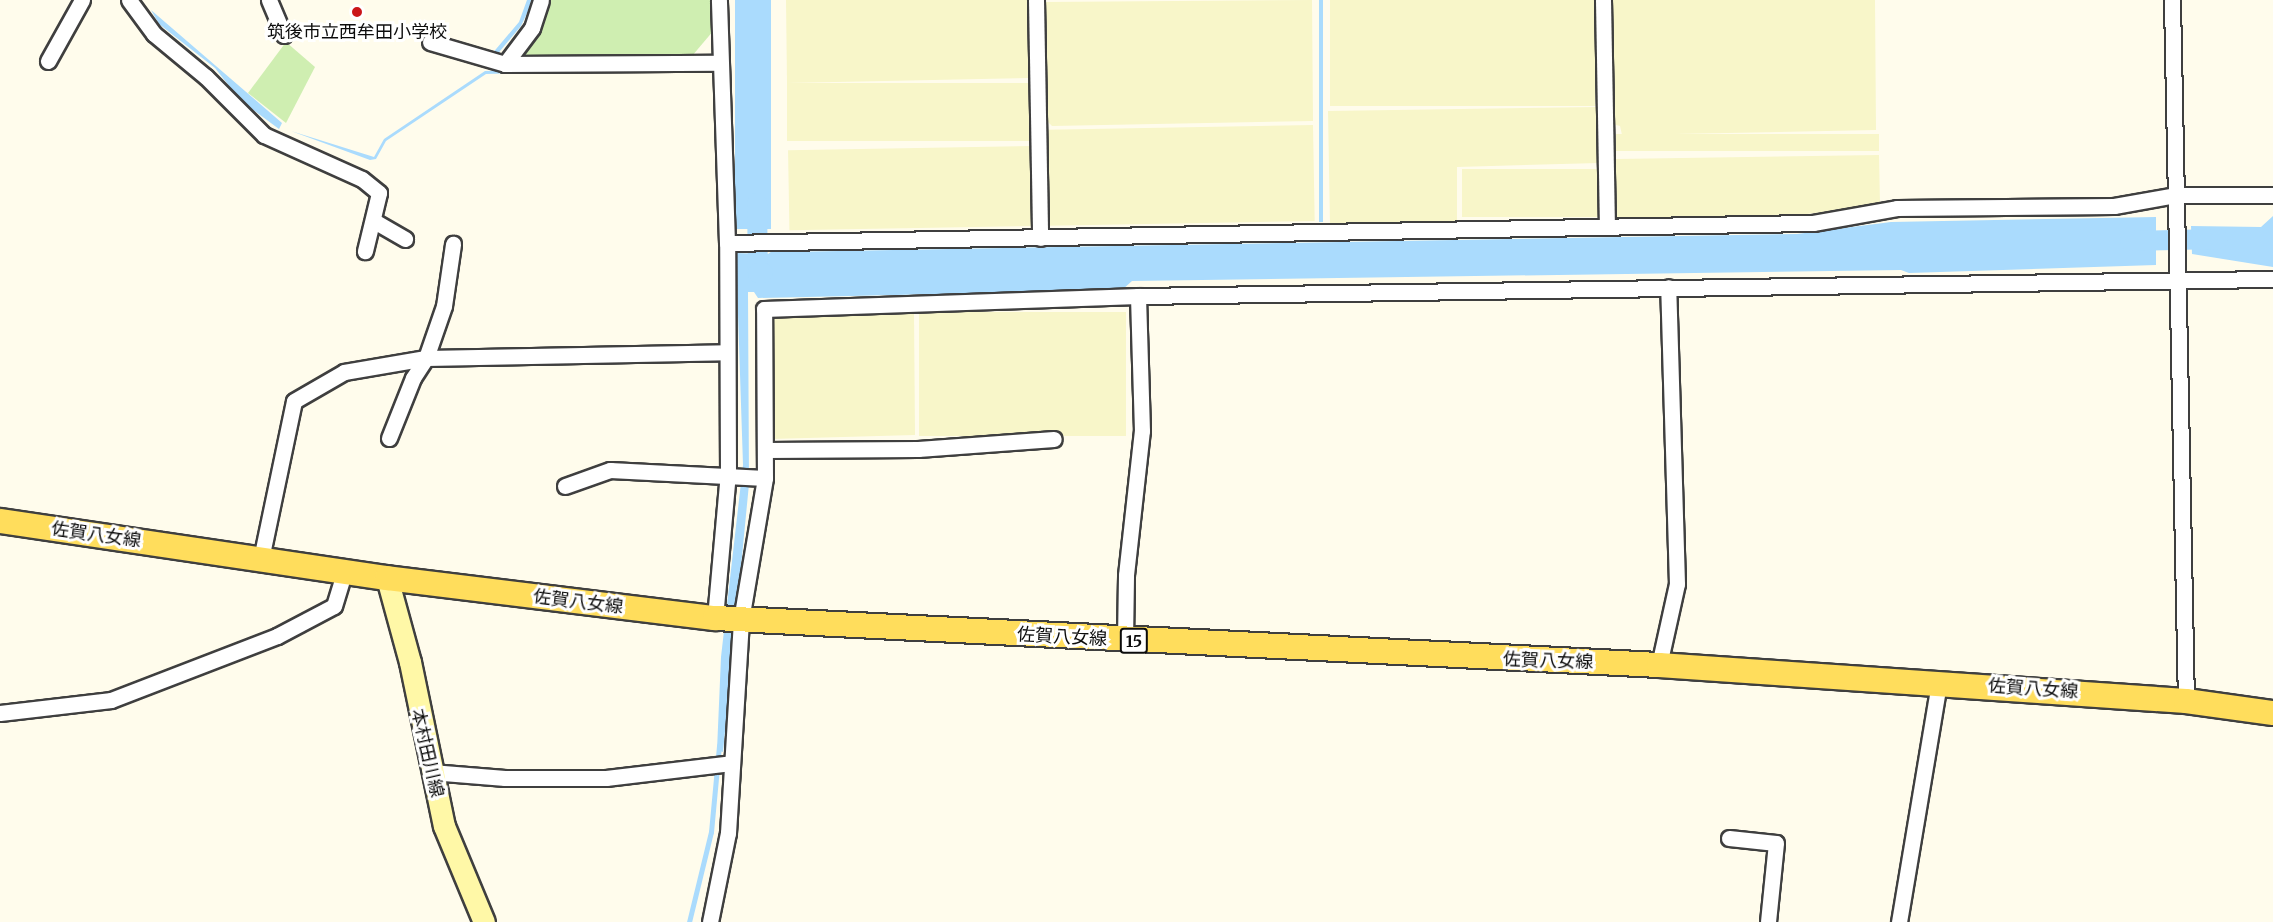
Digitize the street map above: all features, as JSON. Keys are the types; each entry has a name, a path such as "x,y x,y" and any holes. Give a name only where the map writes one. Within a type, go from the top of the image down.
{"main road":[{"name":"佐賀八女線","path":"0,520 387,578 716,618 1659,665 1939,682 2186,701 2273,713"},
{"name":"本村田川線","path":"387,578 410,662 431,772 444,825 484,922"}],"street":[{"path":"48,61 82,0"},
{"path":"269,0 284,35"},
{"path":"505,64 532,28 541,0"},
{"path":"716,618 728,473 727,243 719,0"},
{"path":"1036,0 1041,238"},
{"path":"1603,0 1607,226"},
{"path":"2172,0 2186,701"},
{"path":"130,1 154,34 206,77 264,135 362,179 379,193 365,251"},
{"path":"430,42 505,64 720,63"},
{"path":"727,243 1813,223 1897,208 2114,206 2175,195 2273,195"},
{"path":"374,220 405,239"},
{"path":"389,438 412,378 426,357 444,306 453,244"},
{"path":"710,922 728,833 741,620 765,478 764,309 1138,296 2273,279"},
{"path":"1659,665 1677,584 1668,287"},
{"path":"1125,640 1126,575 1142,431 1138,296"},
{"path":"261,559 294,401 344,372 426,357 727,352"},
{"path":"766,450 918,449 1054,439"},
{"path":"565,486 610,470 728,473 765,478"},
{"path":"0,713 111,700 277,636 334,606 345,570"},
{"path":"1899,922 1939,682"},
{"path":"431,772 504,778 606,777 731,763"},
{"path":"1729,838 1776,843 1768,922"}],"shaded area":[{"path":"786,0 1031,0 1033,69 1028,78 787,83"},
{"path":"1312,0 1313,121 1052,126 1046,120 1045,2"},
{"path":"1330,0 1595,0 1595,106 1330,106"},
{"path":"1612,0 1875,0 1876,130 1622,135 1620,126 1612,124"},
{"path":"787,83 1030,83 1030,141 787,141"},
{"path":"1597,107 1599,163 1457,167 1457,222 1330,225 1328,111"},
{"path":"1313,125 1315,221 1049,226 1047,130"},
{"path":"1616,134 1879,134 1879,151 1616,151"},
{"path":"1031,146 1032,226 789,230 788,150"},
{"path":"1879,155 1880,204 1807,214 1616,219 1616,159"},
{"path":"1462,169 1598,169 1598,217 1462,217"},
{"path":"919,312 1126,312 1126,436 919,436"},
{"path":"914,313 915,435 771,439 770,320 774,314"}],"green space":[{"path":"546,0 715,0 714,30 692,56 527,60 523,52"},
{"path":"286,42 315,67 286,123 248,93"}],"water":[{"path":"527,0 531,0 521,26 495,57 491,55 519,22"},
{"path":"735,0 771,0 771,229 735,229"},
{"path":"1319,0 1323,0 1323,222 1319,222"},
{"path":"151,10 282,123 279,129 241,101 215,68 159,24"},
{"path":"704,67 486,74 386,141 376,159 370,160 291,131 374,157 384,139 485,71"},
{"path":"2273,216 2273,267 2192,254 2191,226 2261,227"},
{"path":"2156,217 2156,265 1909,273 1901,270 1132,281 1122,290 758,298 754,292 748,292 749,484 723,752 717,750 721,657 743,465 736,253 768,254 775,249 783,252 1797,234 1891,222"}],"waterway":[{"path":"757,203 758,273 763,273"},
{"path":"2130,241 2218,239"},
{"path":"689,922 711,832 719,745"}],"place":[{"name":"筑後市立西牟田小学校","path":"357,12"}]}
